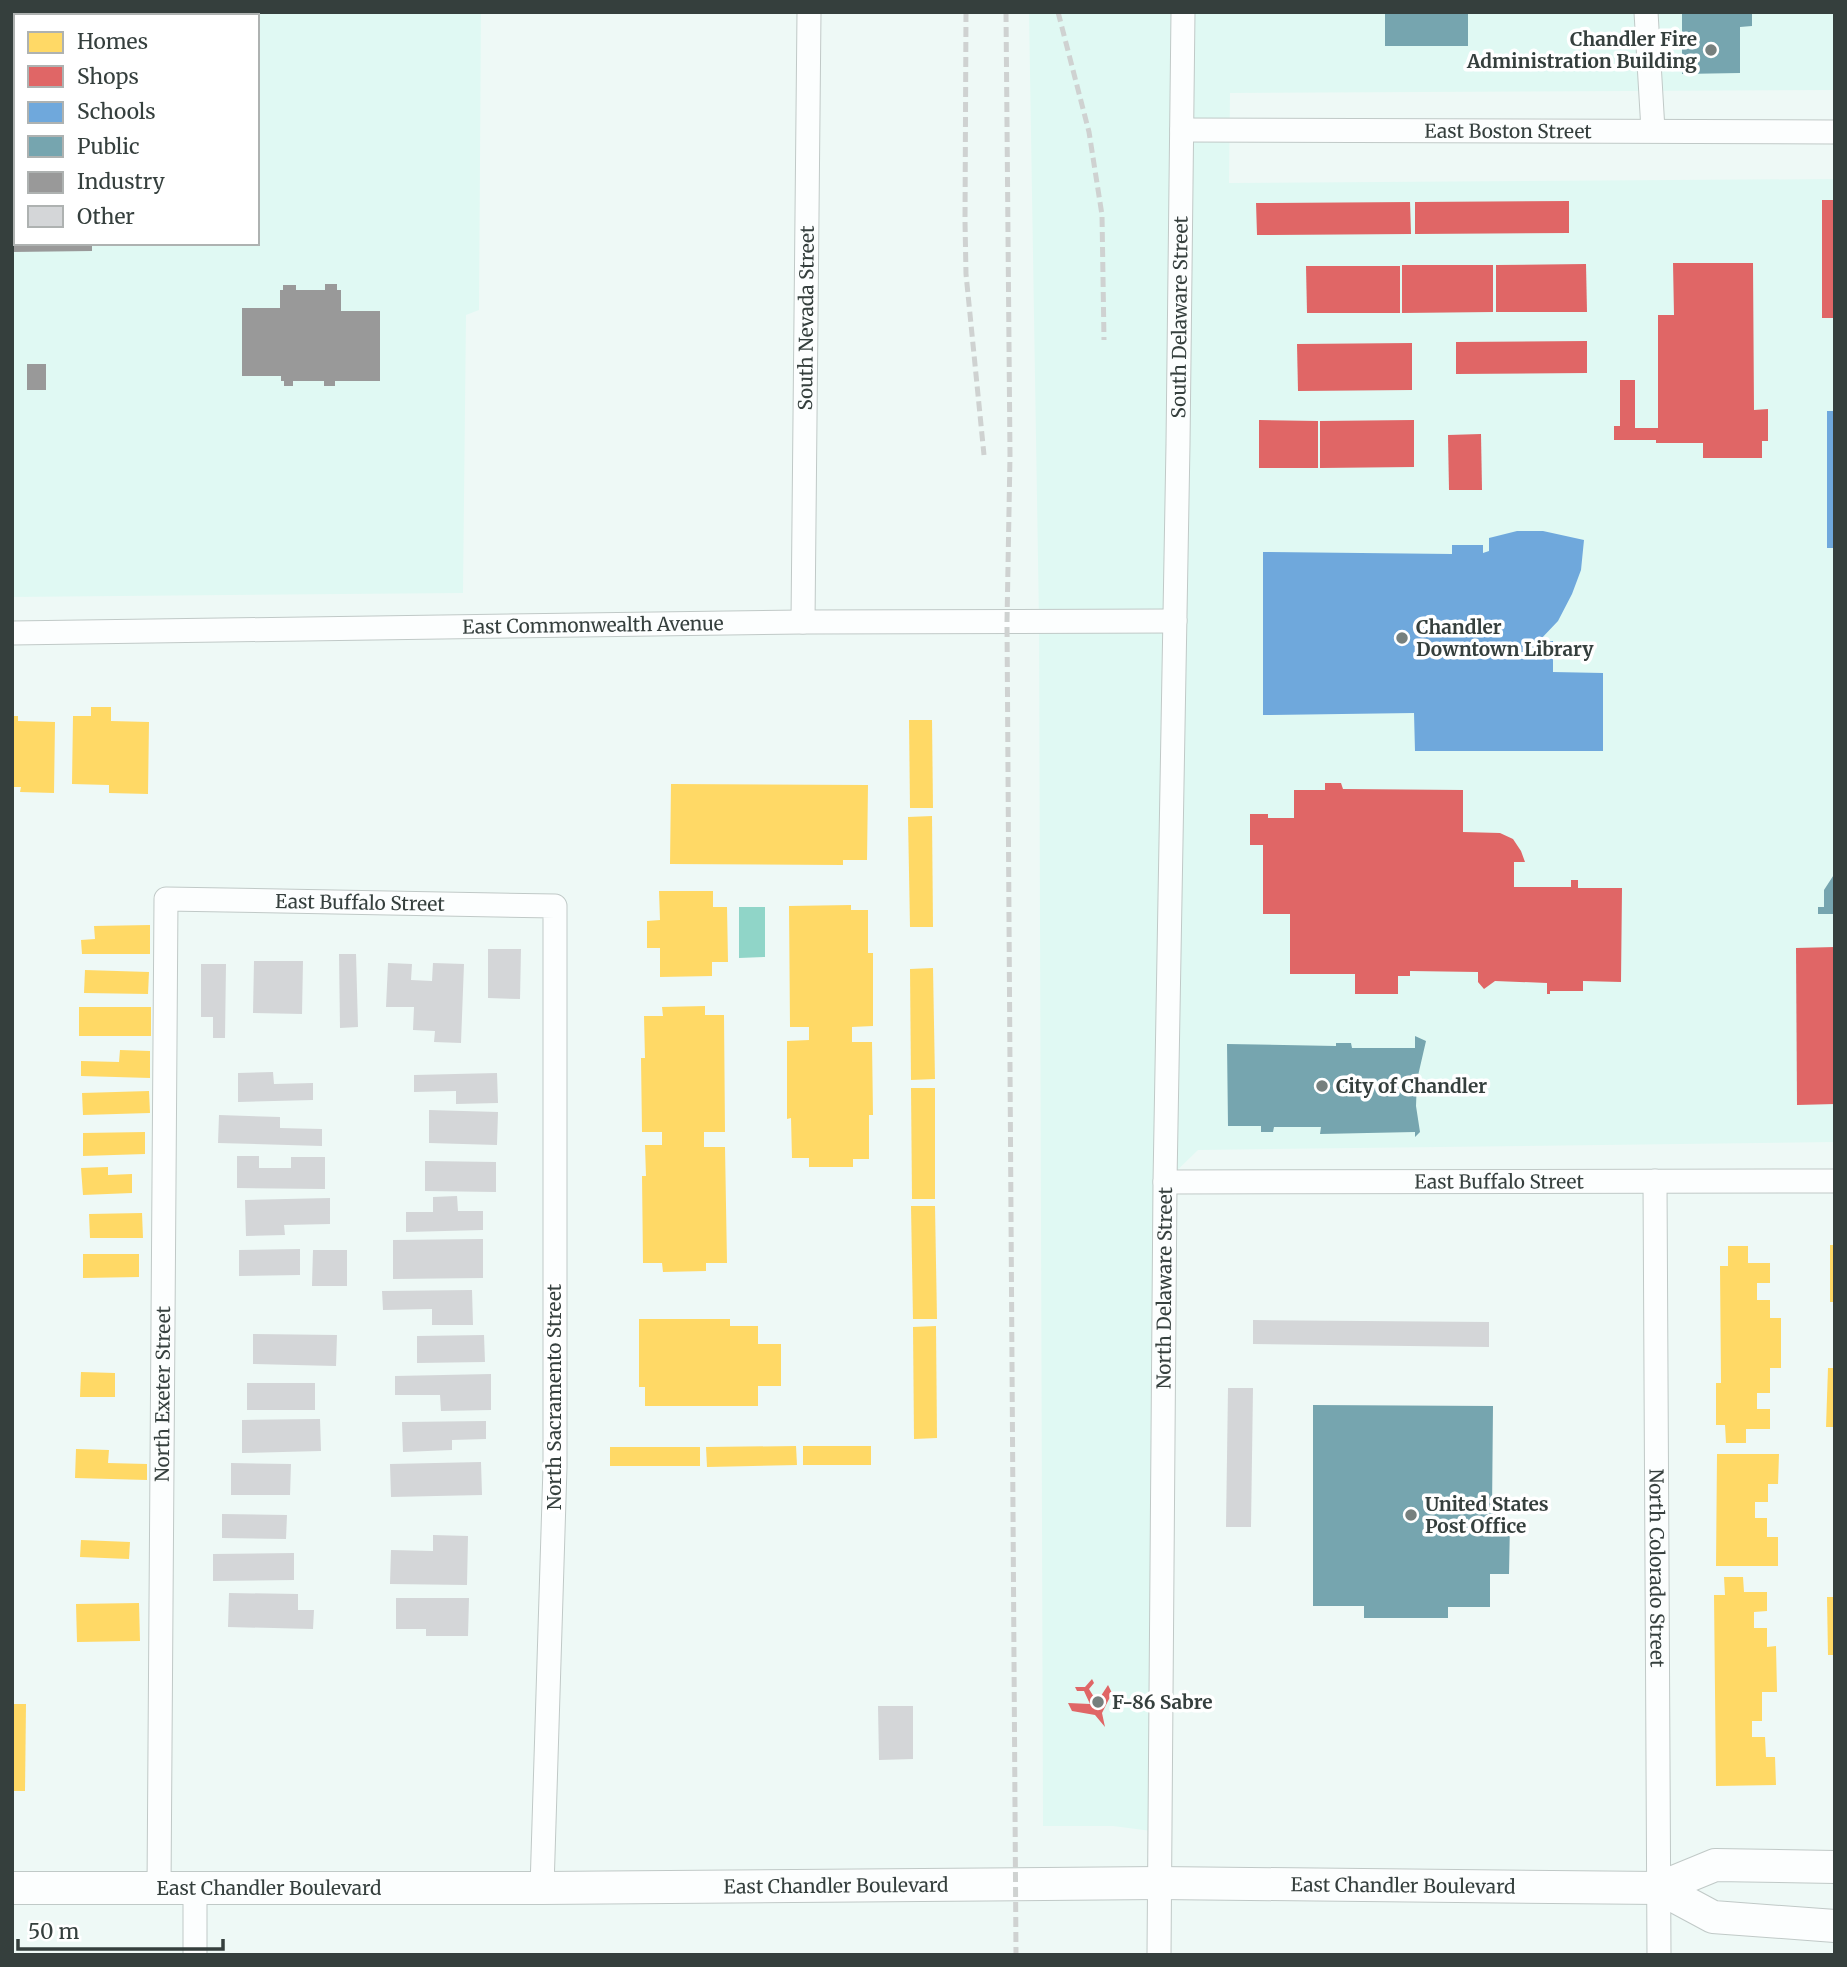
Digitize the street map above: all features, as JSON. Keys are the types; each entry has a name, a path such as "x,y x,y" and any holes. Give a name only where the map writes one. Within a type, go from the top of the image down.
{"main road":[{"name":"East Chandler Boulevard","path":"12,1888 542,1888 1159,1883 1659,1888 1715,1865 1835,1867"},
{"name":"East Chandler Boulevard","path":"1659,1888 1713,1917 1835,1926"}],"street":[{"name":"South Nevada Street","path":"803,622 809,12"},
{"name":"South Delaware Street","path":"1175,621 1183,12"},
{"path":"1646,12 1653,131"},
{"name":"East Boston Street","path":"1182,130 1835,132"},
{"name":"East Commonwealth Avenue","path":"12,633 803,622 1175,621"},
{"name":"North Delaware Street","path":"1159,1955 1165,1182 1175,621"},
{"name":"East Buffalo Street","path":"166,899 555,906"},
{"name":"North Exeter Street","path":"159,1888 166,899"},
{"name":"North Sacramento Street","path":"542,1888 555,1467 555,906"},
{"name":"North Colorado Street","path":"1655,1181 1659,1955"},
{"name":"East Buffalo Street","path":"1165,1182 1835,1181"},
{"path":"195,1888 195,1955"}],"shaded area":[{"path":"12,12 481,12 479,310 466,315 463,593 12,597"},
{"path":"1029,12 1835,12 1835,90 1230,93 1229,183 1835,179 1835,1142 1198,1150 1165,1182 1159,1832 1113,1826 1043,1826 1039,621"},
{"path":"739,907 765,907 765,957 739,958"}],"building: Homes":[{"path":"91,707 111,707 111,721 149,722 148,794 109,793 109,785 72,784 73,716 91,716"},
{"path":"12,716 18,716 18,721 55,722 54,793 20,792 21,787 12,787"},
{"path":"909,720 932,720 933,808 910,808"},
{"path":"671,784 868,785 867,860 843,860 843,865 670,864"},
{"path":"932,816 933,927 910,927 908,817"},
{"path":"659,891 713,891 713,907 727,907 728,962 712,962 712,976 660,977 660,948 647,948 647,921 660,920"},
{"path":"851,905 851,910 868,910 868,953 873,953 873,1026 852,1027 852,1042 872,1042 873,1115 869,1115 869,1159 853,1159 853,1167 809,1167 809,1158 792,1158 791,1118 787,1119 787,1041 809,1040 809,1027 790,1027 789,906"},
{"path":"150,925 150,954 82,954 81,940 95,939 94,926"},
{"path":"933,968 935,1079 911,1080 910,969"},
{"path":"85,970 149,972 148,994 84,993"},
{"path":"705,1006 705,1015 724,1015 725,1132 704,1132 704,1147 725,1147 727,1263 706,1263 706,1271 663,1272 662,1263 643,1263 642,1176 646,1176 645,1145 662,1145 662,1132 642,1132 641,1058 645,1058 644,1016 663,1016 662,1007"},
{"path":"79,1007 151,1007 151,1036 79,1036"},
{"path":"120,1050 150,1051 150,1078 81,1076 81,1061 119,1062"},
{"path":"911,1088 935,1088 935,1199 912,1199"},
{"path":"149,1091 150,1113 83,1115 82,1093"},
{"path":"145,1132 145,1154 83,1156 83,1133"},
{"path":"108,1167 108,1175 132,1174 132,1193 83,1195 81,1168"},
{"path":"911,1206 935,1206 937,1319 913,1319"},
{"path":"142,1213 143,1238 90,1238 89,1214"},
{"path":"1830,1245 1835,1245 1835,1302 1830,1302"},
{"path":"1728,1246 1748,1246 1748,1263 1770,1263 1770,1283 1757,1283 1757,1300 1770,1300 1770,1318 1781,1318 1781,1368 1770,1368 1770,1393 1757,1393 1757,1409 1770,1409 1770,1429 1746,1429 1746,1443 1726,1443 1725,1425 1716,1425 1716,1383 1721,1383 1720,1266 1728,1266"},
{"path":"83,1254 139,1254 139,1277 83,1278"},
{"path":"639,1319 730,1319 730,1326 758,1326 758,1344 781,1344 781,1386 758,1386 758,1406 645,1406 645,1387 639,1387"},
{"path":"936,1326 937,1438 914,1439 913,1327"},
{"path":"1828,1368 1835,1368 1835,1427 1826,1427"},
{"path":"81,1372 115,1373 115,1397 80,1397"},
{"path":"796,1446 797,1465 707,1467 706,1447"},
{"path":"803,1446 871,1446 871,1465 803,1465"},
{"path":"610,1447 700,1447 700,1466 610,1466"},
{"path":"76,1449 109,1450 108,1463 147,1464 147,1480 75,1478"},
{"path":"1717,1454 1779,1454 1778,1484 1768,1484 1768,1502 1755,1502 1755,1518 1767,1518 1767,1537 1778,1537 1778,1566 1716,1566"},
{"path":"81,1540 130,1542 129,1559 80,1557"},
{"path":"1724,1577 1743,1577 1744,1592 1767,1592 1767,1611 1754,1612 1754,1628 1767,1628 1767,1647 1776,1646 1777,1692 1762,1692 1762,1721 1752,1721 1752,1737 1765,1737 1766,1757 1775,1757 1776,1785 1716,1786 1714,1595 1725,1595"},
{"path":"1827,1597 1835,1597 1835,1655 1828,1655"},
{"path":"139,1603 140,1641 77,1642 76,1604"},
{"path":"12,1704 26,1704 25,1791 12,1791"}],"building: Shops":[{"path":"1822,200 1835,200 1835,318 1822,318"},
{"path":"1569,201 1569,233 1415,234 1415,202"},
{"path":"1410,202 1411,234 1257,235 1256,203"},
{"path":"1673,263 1753,263 1754,410 1768,409 1768,441 1762,441 1762,458 1703,458 1703,443 1614,440 1614,426 1620,426 1620,380 1635,380 1635,428 1658,428 1658,315 1674,315"},
{"path":"1586,264 1587,312 1496,312 1496,265"},
{"path":"1402,265 1493,265 1493,312 1402,313"},
{"path":"1306,266 1400,266 1400,313 1307,313"},
{"path":"1587,341 1587,373 1456,374 1456,342"},
{"path":"1412,343 1412,390 1298,391 1297,344"},
{"path":"1259,420 1318,421 1318,468 1259,468"},
{"path":"1414,420 1414,467 1320,468 1320,421"},
{"path":"1481,434 1482,490 1449,490 1448,435"},
{"path":"1325,783 1341,783 1343,789 1463,790 1463,832 1500,833 1513,839 1521,851 1525,862 1514,862 1514,887 1571,887 1571,880 1578,880 1578,888 1622,888 1621,982 1583,981 1583,991 1550,991 1550,994 1547,994 1547,983 1495,981 1484,989 1478,982 1478,972 1410,971 1410,976 1398,976 1398,994 1355,994 1355,974 1290,974 1290,914 1263,914 1263,845 1250,845 1250,814 1268,814 1268,818 1294,818 1294,790 1325,790"},
{"path":"1835,947 1835,1104 1797,1105 1796,948"},
{"name":"F-86 Sabre","path":"1092,1679 1094,1683 1089,1689 1097,1702 1108,1685 1112,1693 1102,1713 1105,1727 1095,1715 1072,1711 1068,1703 1090,1704 1084,1691 1077,1691 1075,1687 1085,1687"}],"building: Schools":[{"path":"1827,411 1835,411 1835,548 1827,548"},
{"name":"Chandler Downtown Library","path":"1517,531 1543,531 1584,540 1581,570 1572,594 1558,621 1539,641 1553,641 1553,672 1603,673 1603,751 1415,751 1414,713 1263,715 1263,552 1452,554 1452,545 1483,545 1483,553 1489,551 1489,538"}],"building: Public":[{"path":"1385,12 1468,12 1468,46 1385,46"},
{"name":"Chandler Fire Administration Building","path":"1682,12 1752,12 1752,26 1740,27 1740,73 1682,74"},
{"path":"1835,873 1835,914 1818,914 1818,907 1824,907 1824,890"},
{"name":"City of Chandler","path":"1415,1036 1426,1041 1417,1080 1416,1106 1420,1132 1415,1137 1415,1132 1320,1134 1321,1127 1274,1127 1273,1132 1261,1132 1261,1126 1228,1126 1227,1044 1336,1046 1336,1043 1351,1043 1352,1048 1415,1048"},
{"path":"1313,1405 1493,1406 1492,1512 1510,1523 1509,1574 1490,1574 1490,1607 1448,1607 1448,1618 1364,1618 1364,1606 1313,1606"}],"building: Industry":[{"path":"12,188 14,245 92,245 92,251 12,252"},
{"path":"325,284 337,284 337,290 341,290 341,311 380,311 380,381 335,381 335,386 324,386 324,381 293,381 293,386 284,386 281,376 242,376 242,308 280,308 280,290 283,290 283,285 296,285 296,290 325,290"},
{"path":"27,364 46,364 46,390 27,390"}],"building: Other":[{"path":"488,949 521,949 520,999 488,998"},
{"path":"339,954 356,954 358,1027 340,1028"},
{"path":"254,961 303,961 302,1014 253,1013"},
{"path":"388,963 412,964 411,980 432,981 433,963 464,964 461,1043 434,1042 435,1031 413,1030 414,1007 386,1007"},
{"path":"201,964 226,964 225,1038 213,1038 213,1017 201,1017"},
{"path":"273,1072 274,1084 313,1083 313,1100 238,1102 238,1073"},
{"path":"497,1073 498,1103 456,1104 456,1091 414,1092 414,1075"},
{"path":"429,1110 498,1112 497,1145 429,1143"},
{"path":"219,1115 280,1117 280,1128 322,1129 322,1146 218,1143"},
{"path":"237,1156 259,1156 259,1168 291,1168 291,1157 325,1157 325,1189 237,1188"},
{"path":"425,1161 496,1162 496,1192 425,1191"},
{"path":"457,1196 458,1211 483,1211 483,1230 406,1232 406,1212 433,1212 433,1197"},
{"path":"330,1198 330,1224 284,1225 285,1235 246,1236 245,1200"},
{"path":"483,1239 483,1278 393,1279 393,1240"},
{"path":"300,1249 300,1275 239,1276 239,1250"},
{"path":"313,1250 347,1250 347,1286 312,1286"},
{"path":"472,1290 473,1325 432,1325 432,1309 383,1310 382,1291"},
{"path":"1253,1320 1489,1322 1489,1347 1253,1344"},
{"path":"253,1334 337,1335 336,1366 253,1364"},
{"path":"484,1335 485,1362 417,1363 417,1336"},
{"path":"491,1374 491,1410 441,1411 440,1395 395,1395 395,1376"},
{"path":"247,1383 315,1383 315,1410 247,1410"},
{"path":"1228,1388 1253,1388 1251,1527 1226,1527"},
{"path":"320,1419 321,1451 242,1453 242,1420"},
{"path":"486,1421 486,1439 452,1440 452,1450 403,1452 402,1422"},
{"path":"481,1462 482,1495 391,1497 390,1464"},
{"path":"231,1463 291,1464 290,1495 231,1495"},
{"path":"222,1514 287,1515 286,1539 222,1538"},
{"path":"433,1535 468,1536 467,1585 390,1584 391,1550 433,1551"},
{"path":"294,1553 294,1580 213,1581 213,1554"},
{"path":"229,1593 298,1594 298,1610 314,1610 313,1629 228,1627"},
{"path":"396,1598 469,1598 468,1636 426,1636 426,1629 396,1629"},
{"path":"878,1706 913,1706 913,1759 879,1760"}],"railway":[{"path":"966,12 966,274 984,455"},
{"path":"1006,12 1010,455 1007,622 1016,1955"},
{"path":"1058,12 1089,132 1102,215 1104,340"}],"place":[{"name":"Chandler Fire Administration Building","path":"1711,50"},
{"name":"Chandler Downtown Library","path":"1402,638"},
{"name":"City of Chandler","path":"1322,1086"},
{"name":"United States Post Office","path":"1411,1515"},
{"name":"F-86 Sabre","path":"1098,1702"}]}
